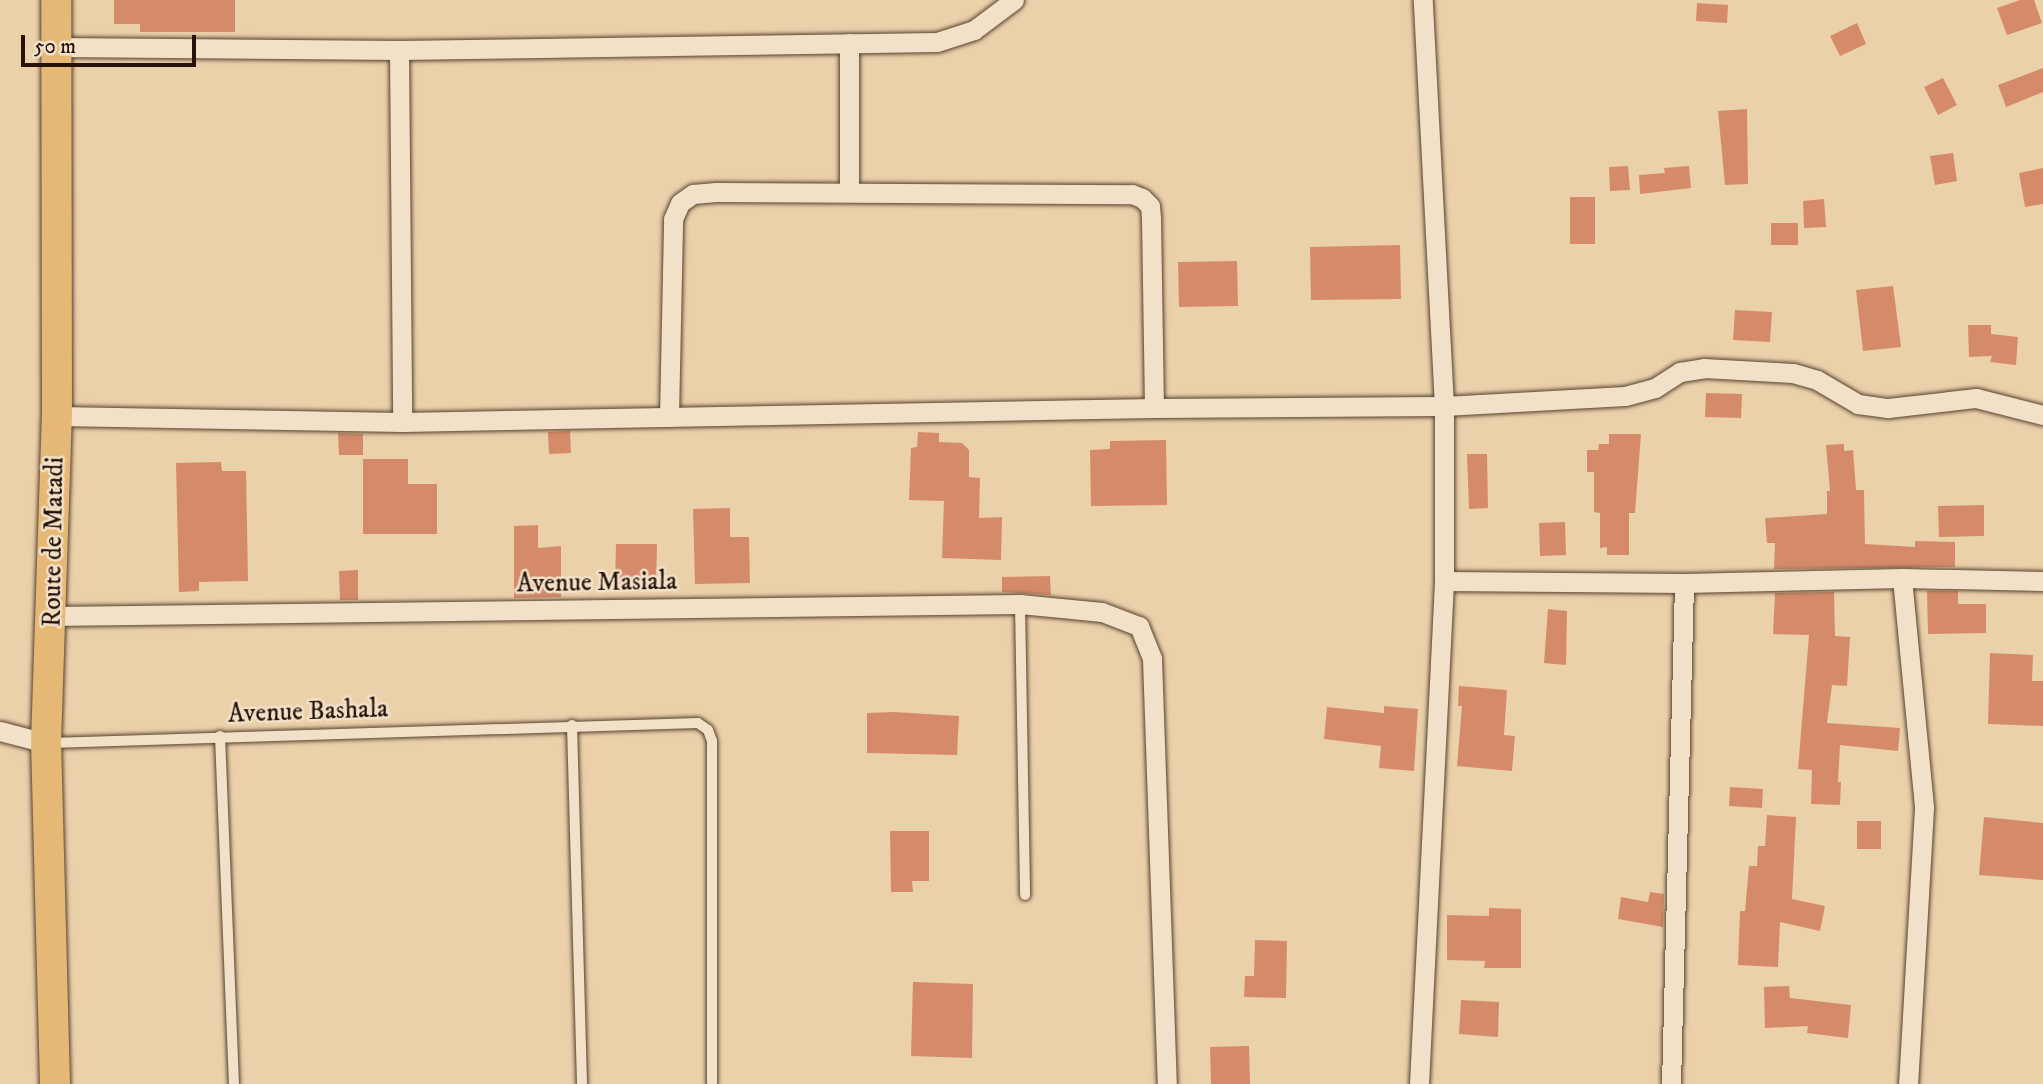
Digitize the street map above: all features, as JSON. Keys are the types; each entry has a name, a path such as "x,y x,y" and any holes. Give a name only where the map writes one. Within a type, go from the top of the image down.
{"main road":[{"name":"Route de Matadi","path":"55,1084 46,743 57,416 56,0"}],"street":[{"path":"57,47 399,50 937,42 974,30 1014,0"},
{"path":"1419,1084 1444,581 1444,406 1423,0"},
{"path":"849,43 849,191"},
{"path":"399,50 402,422"},
{"path":"669,417 673,219 680,204 693,194 716,192 1132,194 1142,198 1150,206 1151,218 1154,408"},
{"path":"57,416 402,422 1154,408 1444,406 1625,396 1655,388 1680,372 1704,368 1793,373 1817,380 1858,404 1888,408 1976,398 2043,415"},
{"path":"1444,581 1684,583 1902,578 2043,581"},
{"path":"1902,578 1924,808 1908,1084"},
{"path":"1671,1084 1684,583"},
{"name":"Avenue Masiala","path":"52,616 1020,604 1102,612 1139,626 1153,659 1167,1084"},
{"path":"0,731 46,743"}],"lane":[{"path":"1020,604 1025,895"},
{"name":"Avenue Bashala","path":"46,743 698,723 708,730 712,757 712,1084"},
{"path":"572,725 582,1084"},
{"path":"220,736 234,1084"}],"building":[{"path":"114,0 235,0 235,32 140,32 140,24 114,24"},
{"path":"2020,0 2034,0 2042,23 2007,35 1997,8"},
{"path":"1697,3 1728,5 1727,23 1696,21"},
{"path":"1857,23 1866,44 1840,56 1830,36"},
{"path":"2043,68 2043,92 2006,107 1998,85"},
{"path":"1943,78 1957,105 1938,115 1924,87"},
{"path":"1747,109 1748,184 1725,185 1718,111"},
{"path":"1953,153 1957,181 1935,185 1930,156"},
{"path":"1628,166 1630,190 1610,191 1609,167"},
{"path":"1689,166 1691,188 1640,194 1639,175 1665,173 1664,168"},
{"path":"2043,168 2043,204 2025,207 2019,173"},
{"path":"1570,197 1595,197 1595,244 1570,244"},
{"path":"1824,199 1826,227 1804,228 1803,201"},
{"path":"1771,223 1798,223 1798,245 1771,245"},
{"path":"1400,245 1401,299 1311,300 1310,247"},
{"path":"1237,261 1238,306 1179,307 1178,262"},
{"path":"1893,286 1901,347 1863,351 1856,290"},
{"path":"1735,310 1772,312 1770,342 1733,340"},
{"path":"1968,325 1991,325 1991,334 2018,337 2016,365 1990,362 1992,356 1969,357"},
{"path":"1706,393 1742,394 1741,418 1705,417"},
{"path":"570,431 571,453 549,454 548,432"},
{"path":"918,432 939,433 939,442 962,443 969,450 969,477 980,478 979,518 1002,517 1001,560 942,558 944,501 909,500 911,448 917,447"},
{"path":"338,433 363,434 363,455 339,455"},
{"path":"1609,434 1641,434 1635,513 1629,513 1629,555 1607,555 1607,547 1600,548 1600,513 1594,512 1594,472 1587,472 1587,450 1598,450 1599,444 1609,444"},
{"path":"1166,440 1167,505 1091,506 1090,450 1110,449 1110,441"},
{"path":"1844,444 1844,451 1853,450 1856,490 1864,490 1865,544 1915,547 1915,541 1955,542 1955,567 1774,569 1775,543 1767,543 1765,518 1827,514 1827,491 1830,491 1826,445"},
{"path":"1467,454 1487,454 1488,508 1469,509"},
{"path":"363,459 408,459 408,484 437,484 437,534 363,534"},
{"path":"221,462 222,471 246,471 248,581 199,582 199,591 179,592 176,463"},
{"path":"1984,505 1984,536 1939,537 1938,506"},
{"path":"730,508 730,537 749,537 750,583 695,584 693,509"},
{"path":"1565,522 1566,555 1540,556 1539,523"},
{"path":"538,525 538,548 561,546 561,597 514,598 514,526"},
{"path":"616,544 657,544 656,584 615,584"},
{"path":"358,570 358,600 340,600 339,571"},
{"path":"1050,576 1051,595 1002,592 1002,577"},
{"path":"1927,591 1958,591 1958,604 1986,604 1986,633 1928,634"},
{"path":"1834,592 1835,636 1850,637 1847,686 1832,685 1827,723 1900,728 1898,751 1840,745 1840,805 1811,804 1812,770 1798,769 1809,635 1773,634 1775,593"},
{"path":"1548,609 1567,611 1566,665 1544,663"},
{"path":"1990,653 2033,655 2032,681 2043,681 2043,726 1988,724"},
{"path":"1459,686 1507,690 1504,735 1515,736 1512,771 1457,766 1462,706 1458,706"},
{"path":"1384,706 1418,709 1414,771 1379,768 1381,746 1324,739 1327,707 1384,713"},
{"path":"867,713 959,716 957,755 867,753"},
{"path":"1730,787 1763,789 1762,808 1729,806"},
{"path":"1767,815 1796,817 1792,899 1825,906 1820,931 1780,922 1778,967 1738,965 1740,911 1745,911 1749,866 1757,866 1758,846 1765,846"},
{"path":"1984,817 2043,823 2043,880 1979,875"},
{"path":"1857,821 1881,821 1881,849 1857,849"},
{"path":"890,831 929,831 929,881 912,881 913,892 891,892"},
{"path":"1650,892 1664,894 1663,927 1618,919 1621,897 1648,902"},
{"path":"1489,908 1521,909 1521,968 1484,968 1485,961 1447,960 1447,915 1489,916"},
{"path":"1255,940 1287,941 1286,998 1244,997 1245,976 1254,976"},
{"path":"913,982 973,984 972,1058 911,1056"},
{"path":"1789,986 1790,998 1851,1005 1848,1038 1807,1033 1808,1026 1765,1028 1764,987"},
{"path":"1461,1000 1499,1002 1498,1037 1459,1034"},
{"path":"1249,1046 1250,1084 1211,1084 1210,1047"}]}
